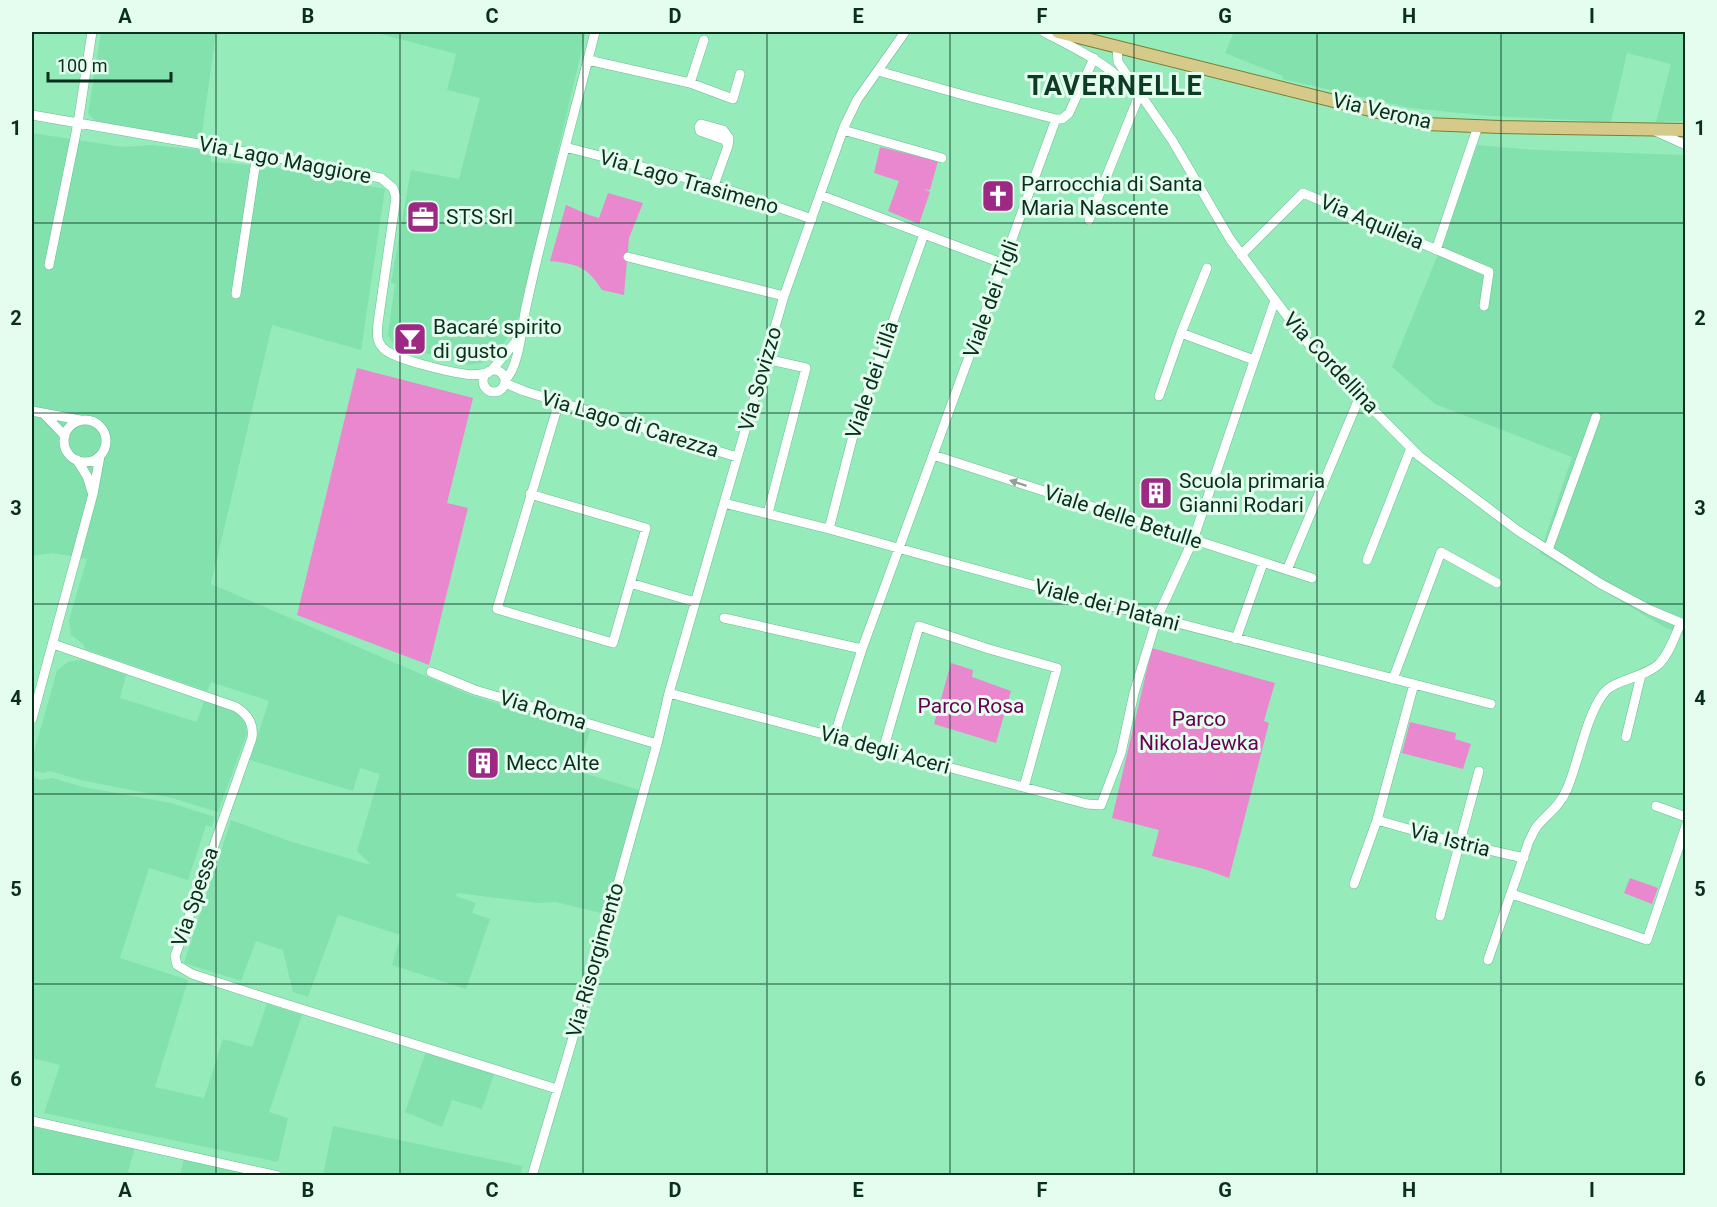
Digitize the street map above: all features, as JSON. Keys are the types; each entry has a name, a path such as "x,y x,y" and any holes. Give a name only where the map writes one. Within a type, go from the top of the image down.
{"main road":[{"name":"Via Verona","path":"1058,32 1426,124 1686,130"}],"street":[{"path":"50,266 78,123 92,32"},
{"path":"465,374 494,392 511,375 540,242 595,32"},
{"name":"Via Sovizzo","path":"657,744 669,693 784,296 843,130 857,100 905,32"},
{"name":"Via Cordellina","path":"1044,32 1094,58 1125,82 1165,130"},
{"path":"690,84 704,40"},
{"name":"Via Cordellina","path":"1117,47 1118,62 1165,130 1230,239 1311,347 1419,456 1518,530 1601,584 1650,610 1683,624"},
{"name":"Viale dei Tigli","path":"834,737 862,649 1056,119 1062,119 1069,113 1094,58"},
{"path":"588,60 690,84 733,99 740,75"},
{"path":"878,71 1056,119"},
{"path":"1089,220 1138,98"},
{"name":"Via Lago Maggiore","path":"32,115 381,178 393,188 396,208 376,334 378,342 386,351 394,355 465,374"},
{"path":"1436,250 1478,126"},
{"path":"843,130 942,158"},
{"name":"Via Verona","path":"1654,130 1686,145"},
{"path":"714,185 728,146"},
{"name":"Via Lago Trasimeno","path":"565,147 714,185 812,219"},
{"path":"236,294 257,154"},
{"name":"Via Aquileia","path":"1241,255 1303,194 1489,272 1484,306"},
{"path":"820,195 1004,264"},
{"name":"Viale dei Lillà","path":"829,529 855,428 924,234"},
{"path":"628,257 784,296"},
{"path":"1159,396 1207,268"},
{"path":"1157,618 1193,540 1275,300"},
{"path":"1181,333 1254,360"},
{"path":"485,386 484,379 519,338"},
{"path":"766,359 806,368 768,513"},
{"path":"465,374 499,371 503,384"},
{"name":"Via Lago di Carezza","path":"503,384 737,457"},
{"path":"1287,570 1360,396"},
{"path":"530,494 646,528 613,643 497,609 530,494 559,402"},
{"path":"32,411 99,424 106,436 93,494 32,719"},
{"path":"43,413 65,436"},
{"path":"1548,550 1596,417"},
{"path":"80,420 72,425 65,436 66,448 87,476 93,494"},
{"path":"1367,560 1411,448"},
{"name":"Viale delle Betulle","path":"933,455 1312,579"},
{"path":"77,460 91,461 100,456"},
{"name":"Viale dei Platani","path":"724,503 1491,704"},
{"path":"1393,679 1441,552 1497,583"},
{"path":"1236,639 1263,563"},
{"path":"630,583 695,602"},
{"path":"724,618 862,649"},
{"name":"Via degli Aceri","path":"669,693 1087,804 1101,805 1121,753 1134,693 1157,618"},
{"path":"1488,960 1537,826 1553,812 1566,791 1584,739 1603,695 1610,686 1641,675 1658,665 1683,624"},
{"path":"883,750 919,626 1058,668 1024,787"},
{"name":"Via Spessa","path":"53,644 236,707 245,713 252,724 253,730 249,745 175,956 177,965 192,974 557,1089"},
{"name":"Via Roma","path":"431,672 476,690 657,744"},
{"path":"1626,737 1641,675"},
{"path":"1354,884 1377,820 1414,684"},
{"name":"Via Risorgimento","path":"532,1176 657,744"},
{"path":"1440,916 1479,771"},
{"path":"1656,806 1686,817"},
{"name":"Via Istria","path":"1377,820 1460,844 1524,858"},
{"path":"1512,894 1647,940 1686,826"},
{"path":"32,1121 278,1176"}],"shaded area":[{"path":"101,32 216,32 201,140 96,121 92,118 88,113"},
{"path":"373,32 586,32 519,316 511,333 494,356 481,363 467,365 400,346 393,343 388,335 395,284 391,283 411,170 459,179 480,98 447,90 456,54"},
{"path":"1234,32 1685,32 1685,121 1656,122 1671,64 1627,53 1611,122 1489,116 1411,108 1282,79 1283,76 1225,53"},
{"path":"32,133 123,147 152,145 200,150 211,155 211,162 267,166 385,189 361,350 272,325 211,584 470,695 590,731 577,771 639,790 605,914 556,902 538,903 457,893 456,896 476,903 472,913 490,919 466,989 392,965 401,935 338,915 308,997 293,992 283,950 256,941 241,981 184,963 231,820 289,841 371,865 357,851 380,774 360,768 353,791 250,760 269,701 211,682 207,691 85,649 83,644 71,635 69,620 87,559 52,553 32,556"},
{"path":"1477,145 1535,150 1685,155 1685,635 1666,628 1540,553 1572,457 1435,404 1392,367 1441,247"},
{"path":"83,659 126,675 120,698 197,722 204,701 233,710 240,715 247,733 218,812 172,798 80,780 50,771 43,773 32,770 32,759 57,671 68,662"},
{"path":"32,777 41,780 52,778 83,787 171,803 215,817 212,827 206,825 188,880 149,868 120,958 188,980 155,1087 204,1098 223,1039 252,1047 267,1004 302,1015 269,1112 288,1118 278,1162 44,1113 60,1065 32,1058"},
{"path":"426,1052 494,1074 482,1109 452,1100 442,1127 405,1112"},
{"path":"333,1126 523,1166 520,1176 323,1175"},
{"path":"32,1127 135,1148 128,1172 143,1175 32,1176"},
{"path":"184,1158 258,1176 180,1176"}],"green space":[{"path":"880,147 938,161 930,190 924,189 930,192 919,224 888,211 899,181 874,173"},
{"path":"608,193 643,203 629,238 624,295 602,290 586,271 574,265 550,261 566,205 599,218"},
{"path":"357,368 473,398 447,503 468,508 429,665 297,615"},
{"name":"Parco NikolaJewka","path":"1152,648 1275,683 1264,721 1269,723 1229,878 1152,856 1159,830 1112,818"},
{"name":"Parco Rosa","path":"951,663 973,670 972,677 1011,691 996,743 934,724"},
{"path":"1410,722 1456,733 1455,739 1471,744 1463,769 1402,753"},
{"path":"1630,878 1658,888 1652,904 1624,893"}],"place":[{"name":"Parrocchia di Santa Maria Nascente","path":"998,196"},
{"name":"STS Srl","path":"423,217"},
{"name":"Bacaré spirito di gusto","path":"410,339"},
{"name":"Scuola primaria Gianni Rodari","path":"1156,493"},
{"name":"Mecc Alte","path":"483,763"}],"district":[{"name":"TAVERNELLE","path":"1115,86"}]}
